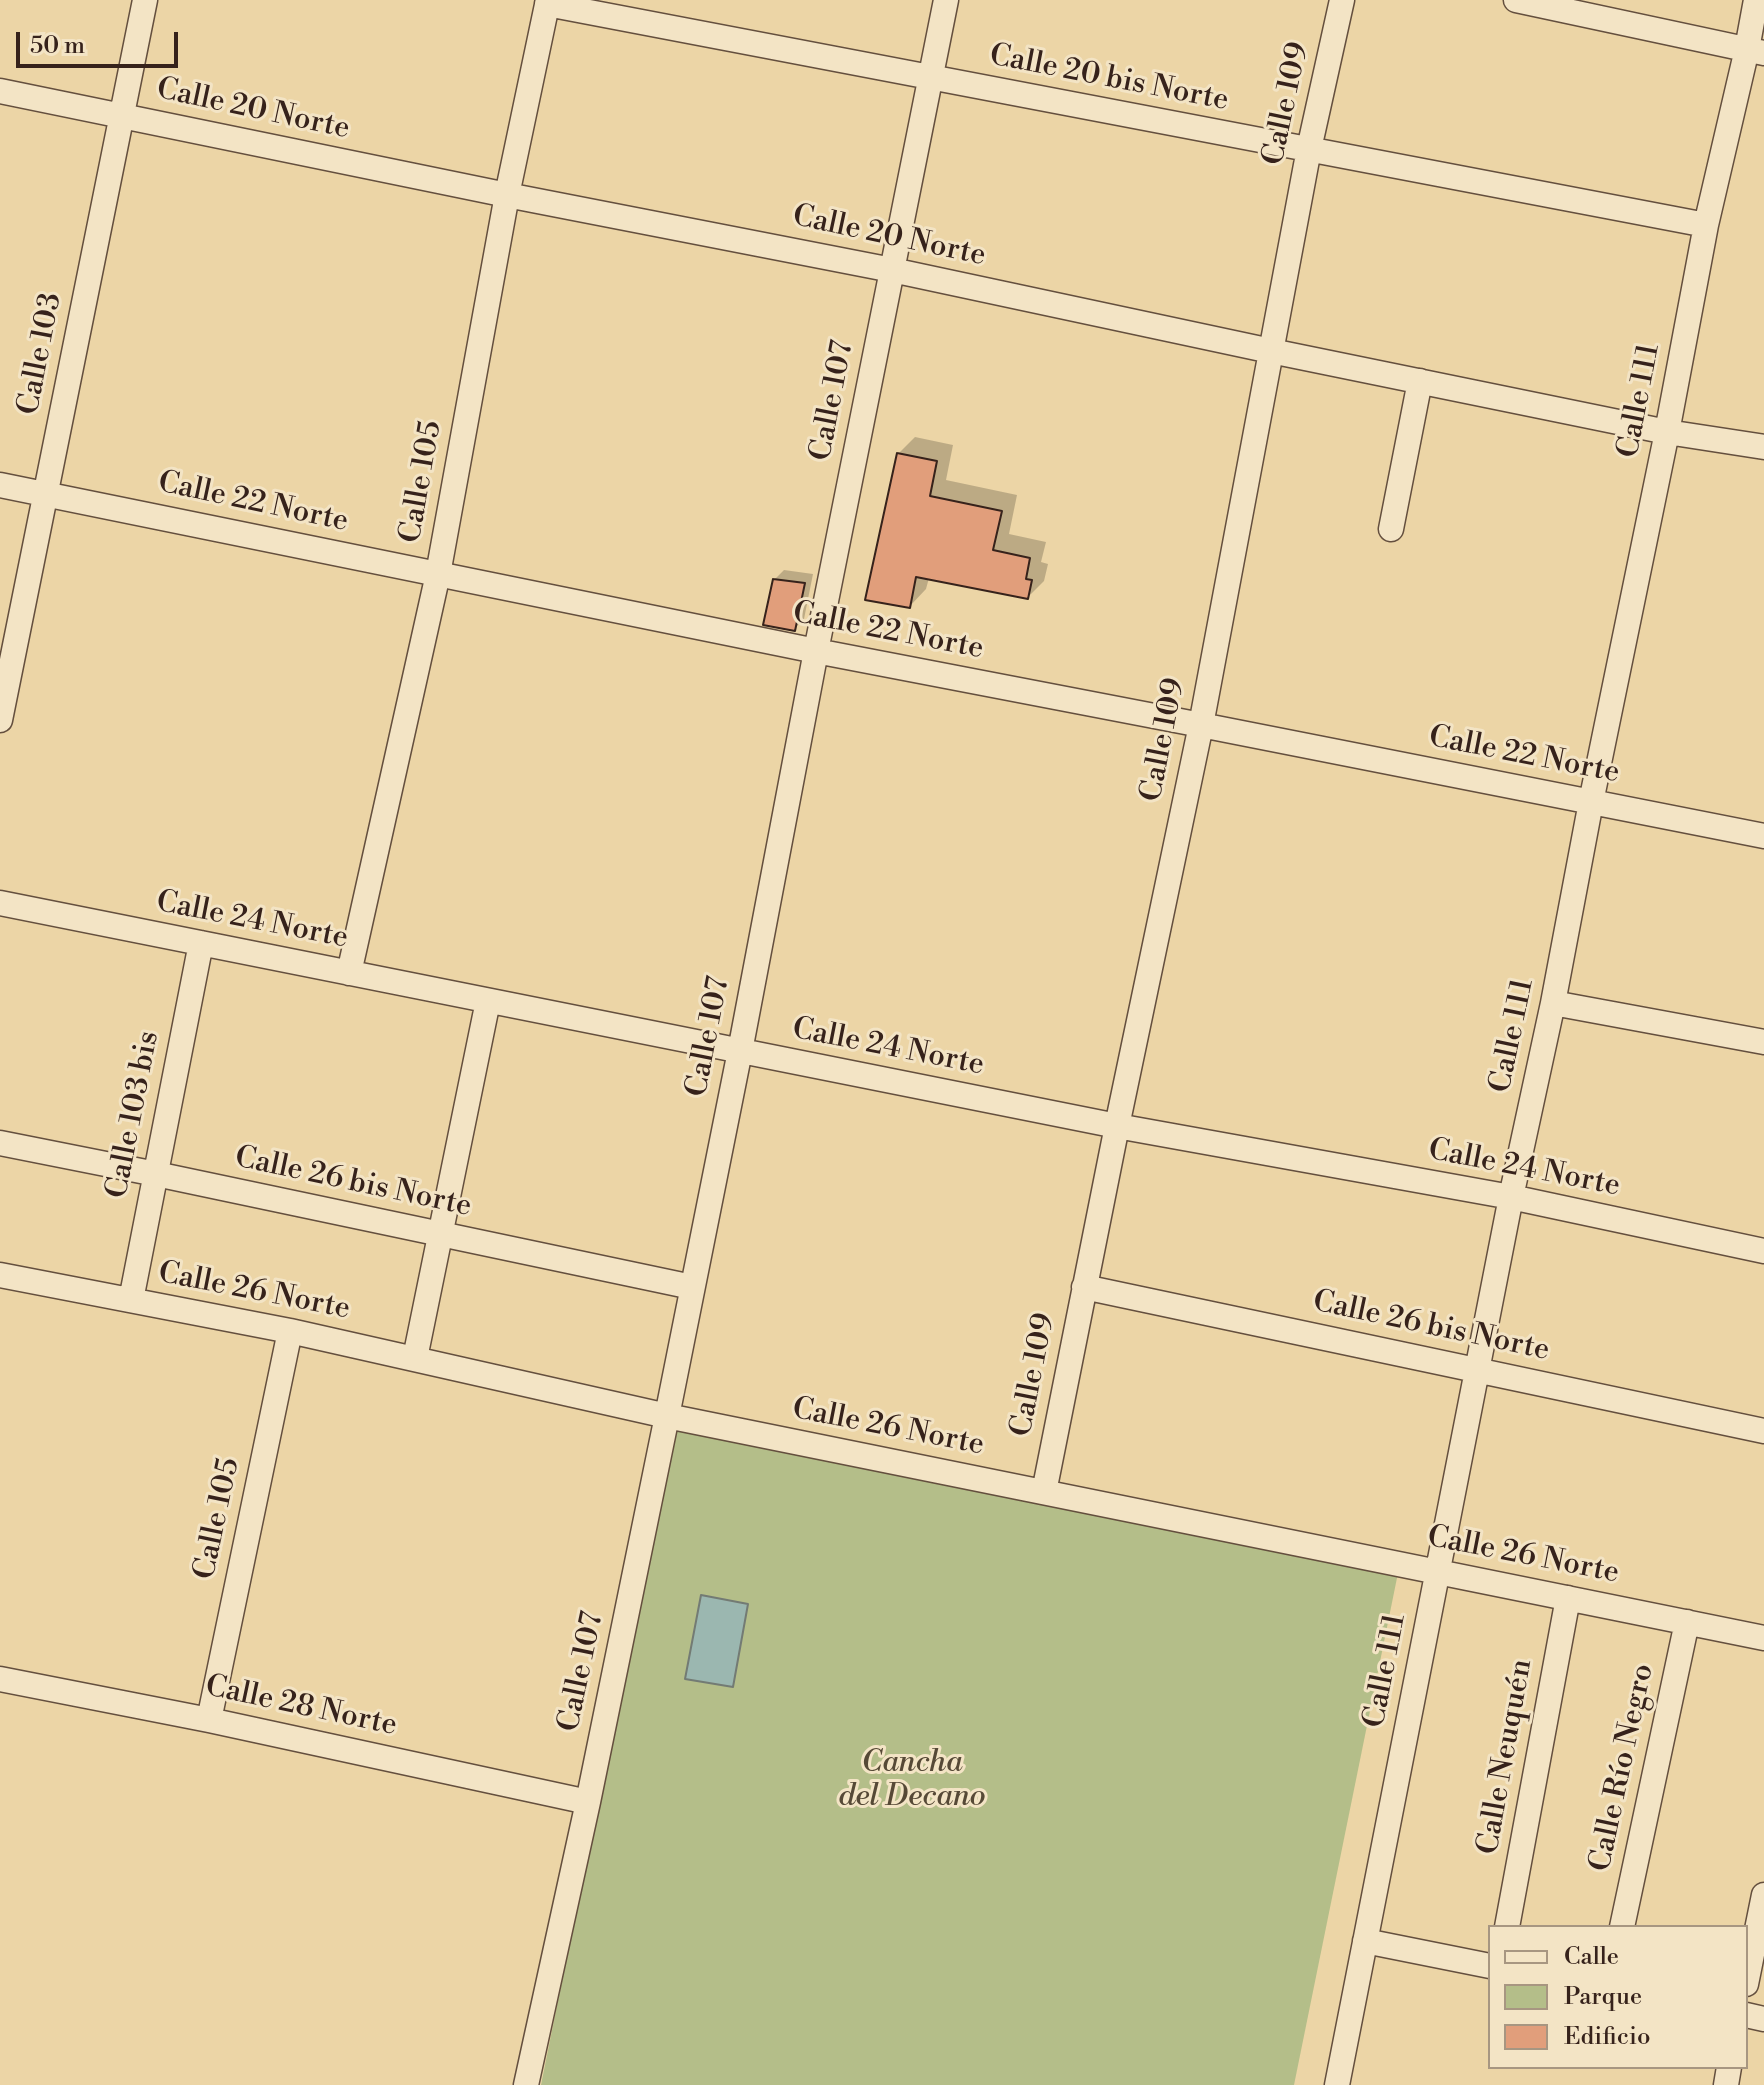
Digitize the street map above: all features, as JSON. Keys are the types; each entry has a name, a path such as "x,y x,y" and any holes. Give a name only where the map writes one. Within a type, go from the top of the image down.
{"street":[{"name":"Calle 103","path":"0,720 145,0"},
{"name":"Calle 107","path":"526,2085 667,1416 946,0"},
{"name":"Calle 109","path":"1044,1492 1201,725 1309,149 1342,0"},
{"path":"1516,0 1755,51"},
{"name":"Calle 111","path":"1337,2085 1706,225 1755,51 1756,0"},
{"name":"Calle 20 bis Norte","path":"548,2 1706,225"},
{"name":"Calle 105","path":"349,973 438,574 507,195 548,2"},
{"name":"Calle 20 Norte","path":"0,91 892,270 1667,432 1764,447"},
{"path":"1391,529 1420,381"},
{"name":"Calle 22 Norte","path":"0,485 816,651 1764,836"},
{"name":"Calle 24 Norte","path":"0,903 1117,1126 1511,1197 1764,1251"},
{"name":"Calle 103 bis","path":"131,1300 201,943"},
{"path":"415,1358 488,1001"},
{"path":"1553,1003 1764,1042"},
{"name":"Calle 26 bis Norte","path":"0,1143 692,1287"},
{"name":"Calle 26 Norte","path":"0,1275 290,1331 667,1416 1764,1638"},
{"name":"Calle 26 bis Norte","path":"1084,1287 1764,1431"},
{"name":"Calle 105","path":"209,1720 290,1331"},
{"name":"Calle Neuquén","path":"1507,1925 1568,1598"},
{"name":"Calle Río Negro","path":"1622,1925 1687,1622"},
{"name":"Calle 28 Norte","path":"0,1679 209,1720 588,1802"},
{"path":"1748,1974 1764,1895"},
{"path":"1365,1941 1488,1966"}],"green space":[{"name":"Cancha del Decano","path":"674,1425 1399,1568 1294,2085 541,2085"}],"water":[{"path":"701,1595 748,1604 733,1687 685,1679"}],"building":[{"path":"897,453 937,461 930,496 1002,511 993,550 1030,558 1026,579 1032,580 1028,599 916,577 910,608 865,600"},
{"path":"773,579 805,583 795,631 763,625"}]}
